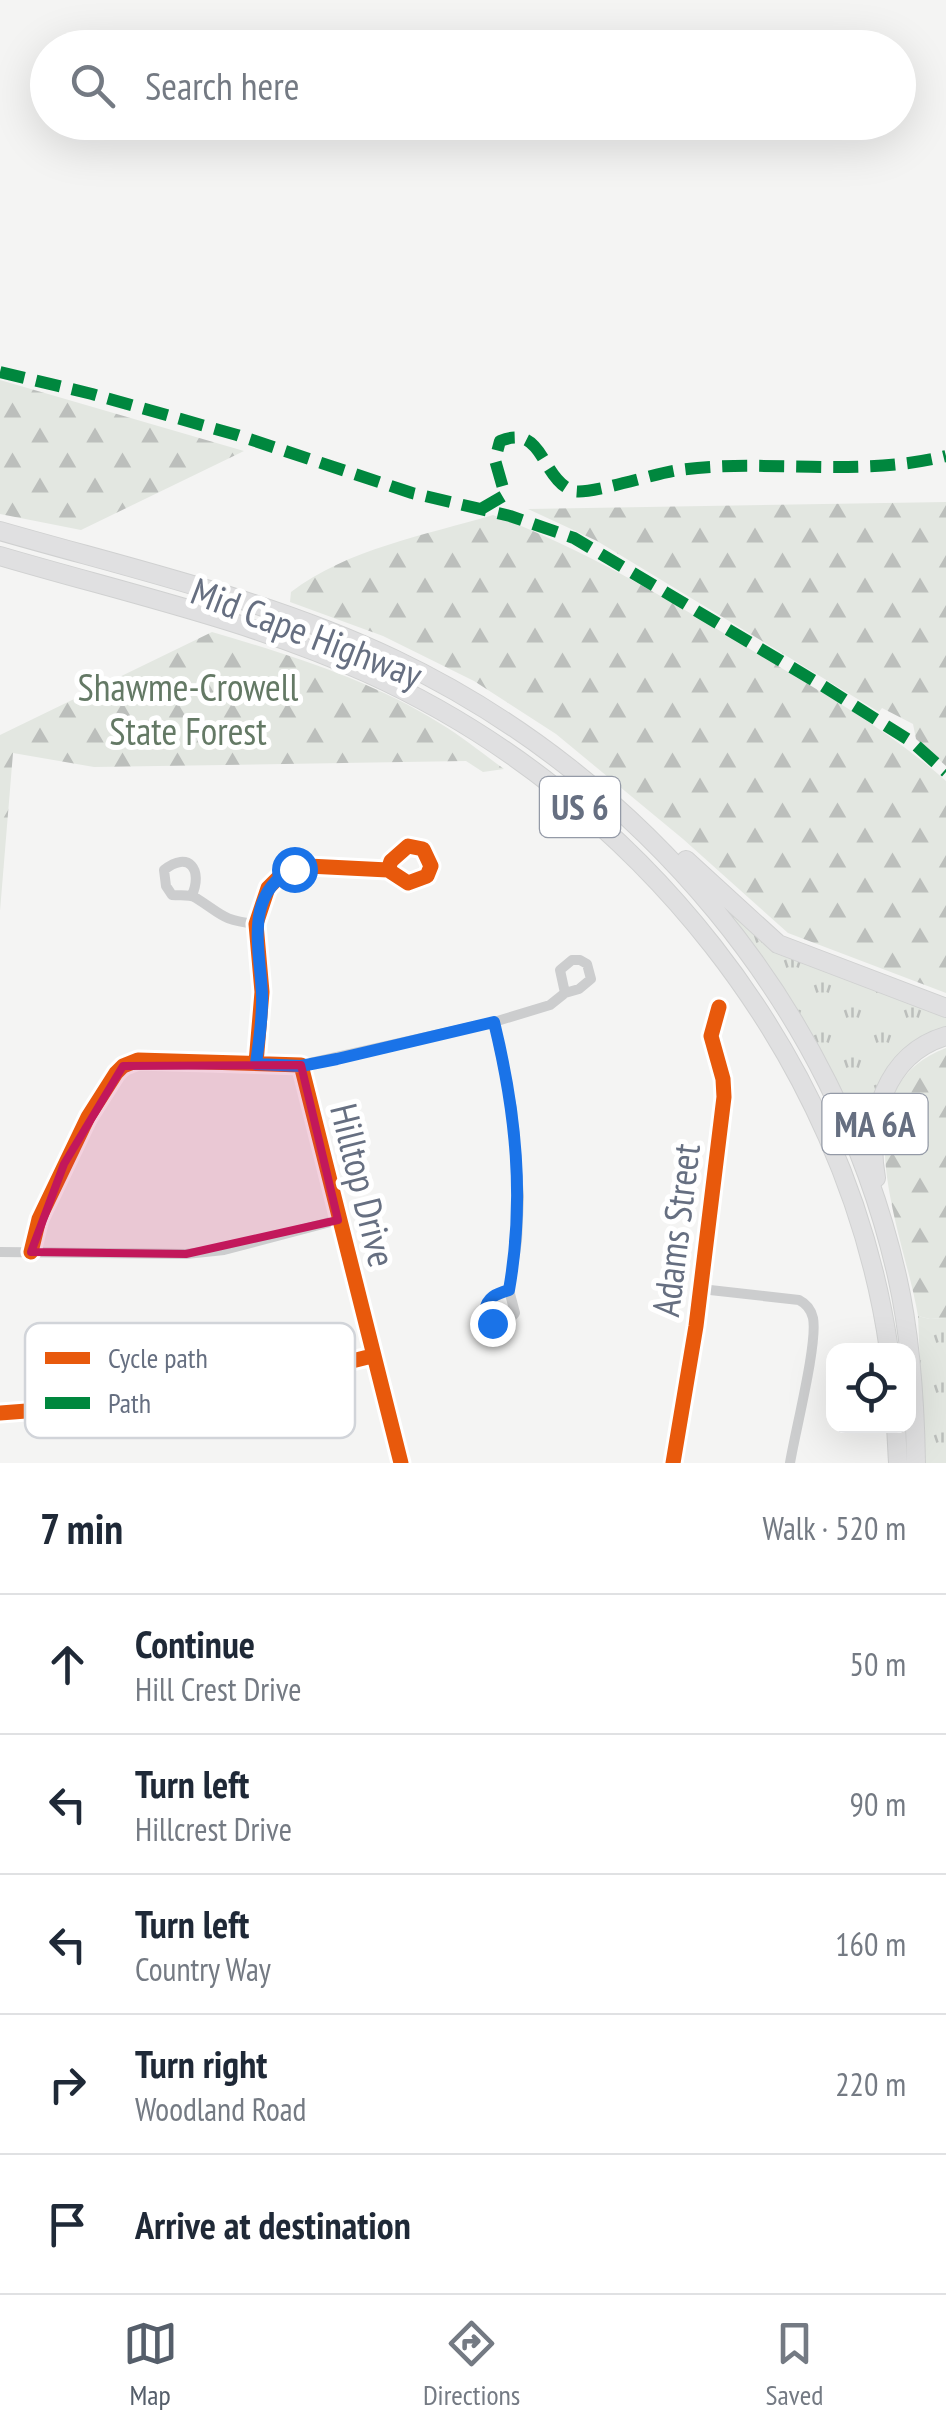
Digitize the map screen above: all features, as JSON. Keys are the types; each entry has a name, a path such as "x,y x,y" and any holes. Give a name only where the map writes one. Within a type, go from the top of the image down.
{"highway":[{"name":"Mid Cape Highway","path":"0,531 255,606 358,643 457,692 519,730 624,813 698,890 744,946 822,1071 853,1138 889,1242 910,1350 916,1463"},
{"name":"Mid Cape Highway","path":"0,556 266,634 368,673 464,724 583,809 685,912 741,984 789,1061 848,1194 870,1264 887,1343"},
{"path":"588,782 634,813 778,944 946,1008"},
{"name":"MA 6A","path":"889,1242 874,1160 873,1136 879,1107 902,1062 918,1048 946,1036"}],"street":[{"path":"256,1064 262,992 256,924 268,888 280,876 308,866 388,870"},
{"path":"192,895 212,912 231,921 256,924"},
{"path":"301,1066 494,1022 550,1005 565,993"},
{"name":"Adams Street","path":"673,1463 701,1289 724,1097 711,1036 718,1007"},
{"path":"494,1022 508,1078 519,1197 518,1241 509,1290"},
{"name":"Hilltop Drive","path":"31,1252 38,1219 64,1164 109,1082 123,1066 138,1060 301,1066 401,1463"},
{"name":"Hilltop Drive","path":"0,1252 186,1254 224,1250 338,1220"},
{"path":"701,1289 798,1300 806,1304 812,1315 813,1340 790,1463"},
{"path":"355,1360 372,1356"},
{"path":"0,1413 25,1411"}],"highlighted area":[{"path":"301,1065 338,1220 186,1254 31,1252 64,1164 123,1066"}],"green space":[{"path":"0,380 244,451 81,530 0,514"},
{"path":"946,502 946,766 916,739 913,724 882,708 879,712 597,541 528,509"},
{"path":"493,515 598,562 698,618 857,714 946,781 946,993 788,933 556,734 474,681 383,636 290,602 291,592 313,577 362,554"},
{"name":"Shawme-Crowell State Forest","path":"212,632 387,694 449,729 504,769 483,772 466,761 94,767 13,753 0,911 0,735"},
{"path":"708,890 762,940 946,1013 946,1030 919,1041 866,1136 855,1123 816,1048"},
{"path":"946,1048 946,1318 930,1319 918,1316 892,1206 885,1129 893,1096 913,1068"},
{"path":"918,1316 946,1318 946,1463 924,1463"}],"marked path":[{"path":"0,372 237,435 412,493 510,516 574,538 823,686 912,742 946,772"},
{"path":"481,509 505,495 495,460 500,441 515,438 534,446 554,476 574,491 679,470 880,466 946,456"}],"cycle path":[{"path":"256,1063 262,992 256,924 268,888 280,876 308,866 388,870 408,883 427,876 431,866 423,849 408,846 391,861 388,870"},
{"path":"673,1463 696,1326 724,1097 711,1036 719,1007"},
{"path":"31,1252 39,1219 88,1117 123,1066 138,1060 301,1065 401,1463"},
{"path":"355,1360 372,1356"},
{"path":"0,1413 25,1411"}],"route":[{"path":"294,869 268,888 256,924 262,992 256,1064 301,1066 494,1022 508,1078 519,1197 518,1241 509,1290 487,1303 485,1311 492,1323"}]}
